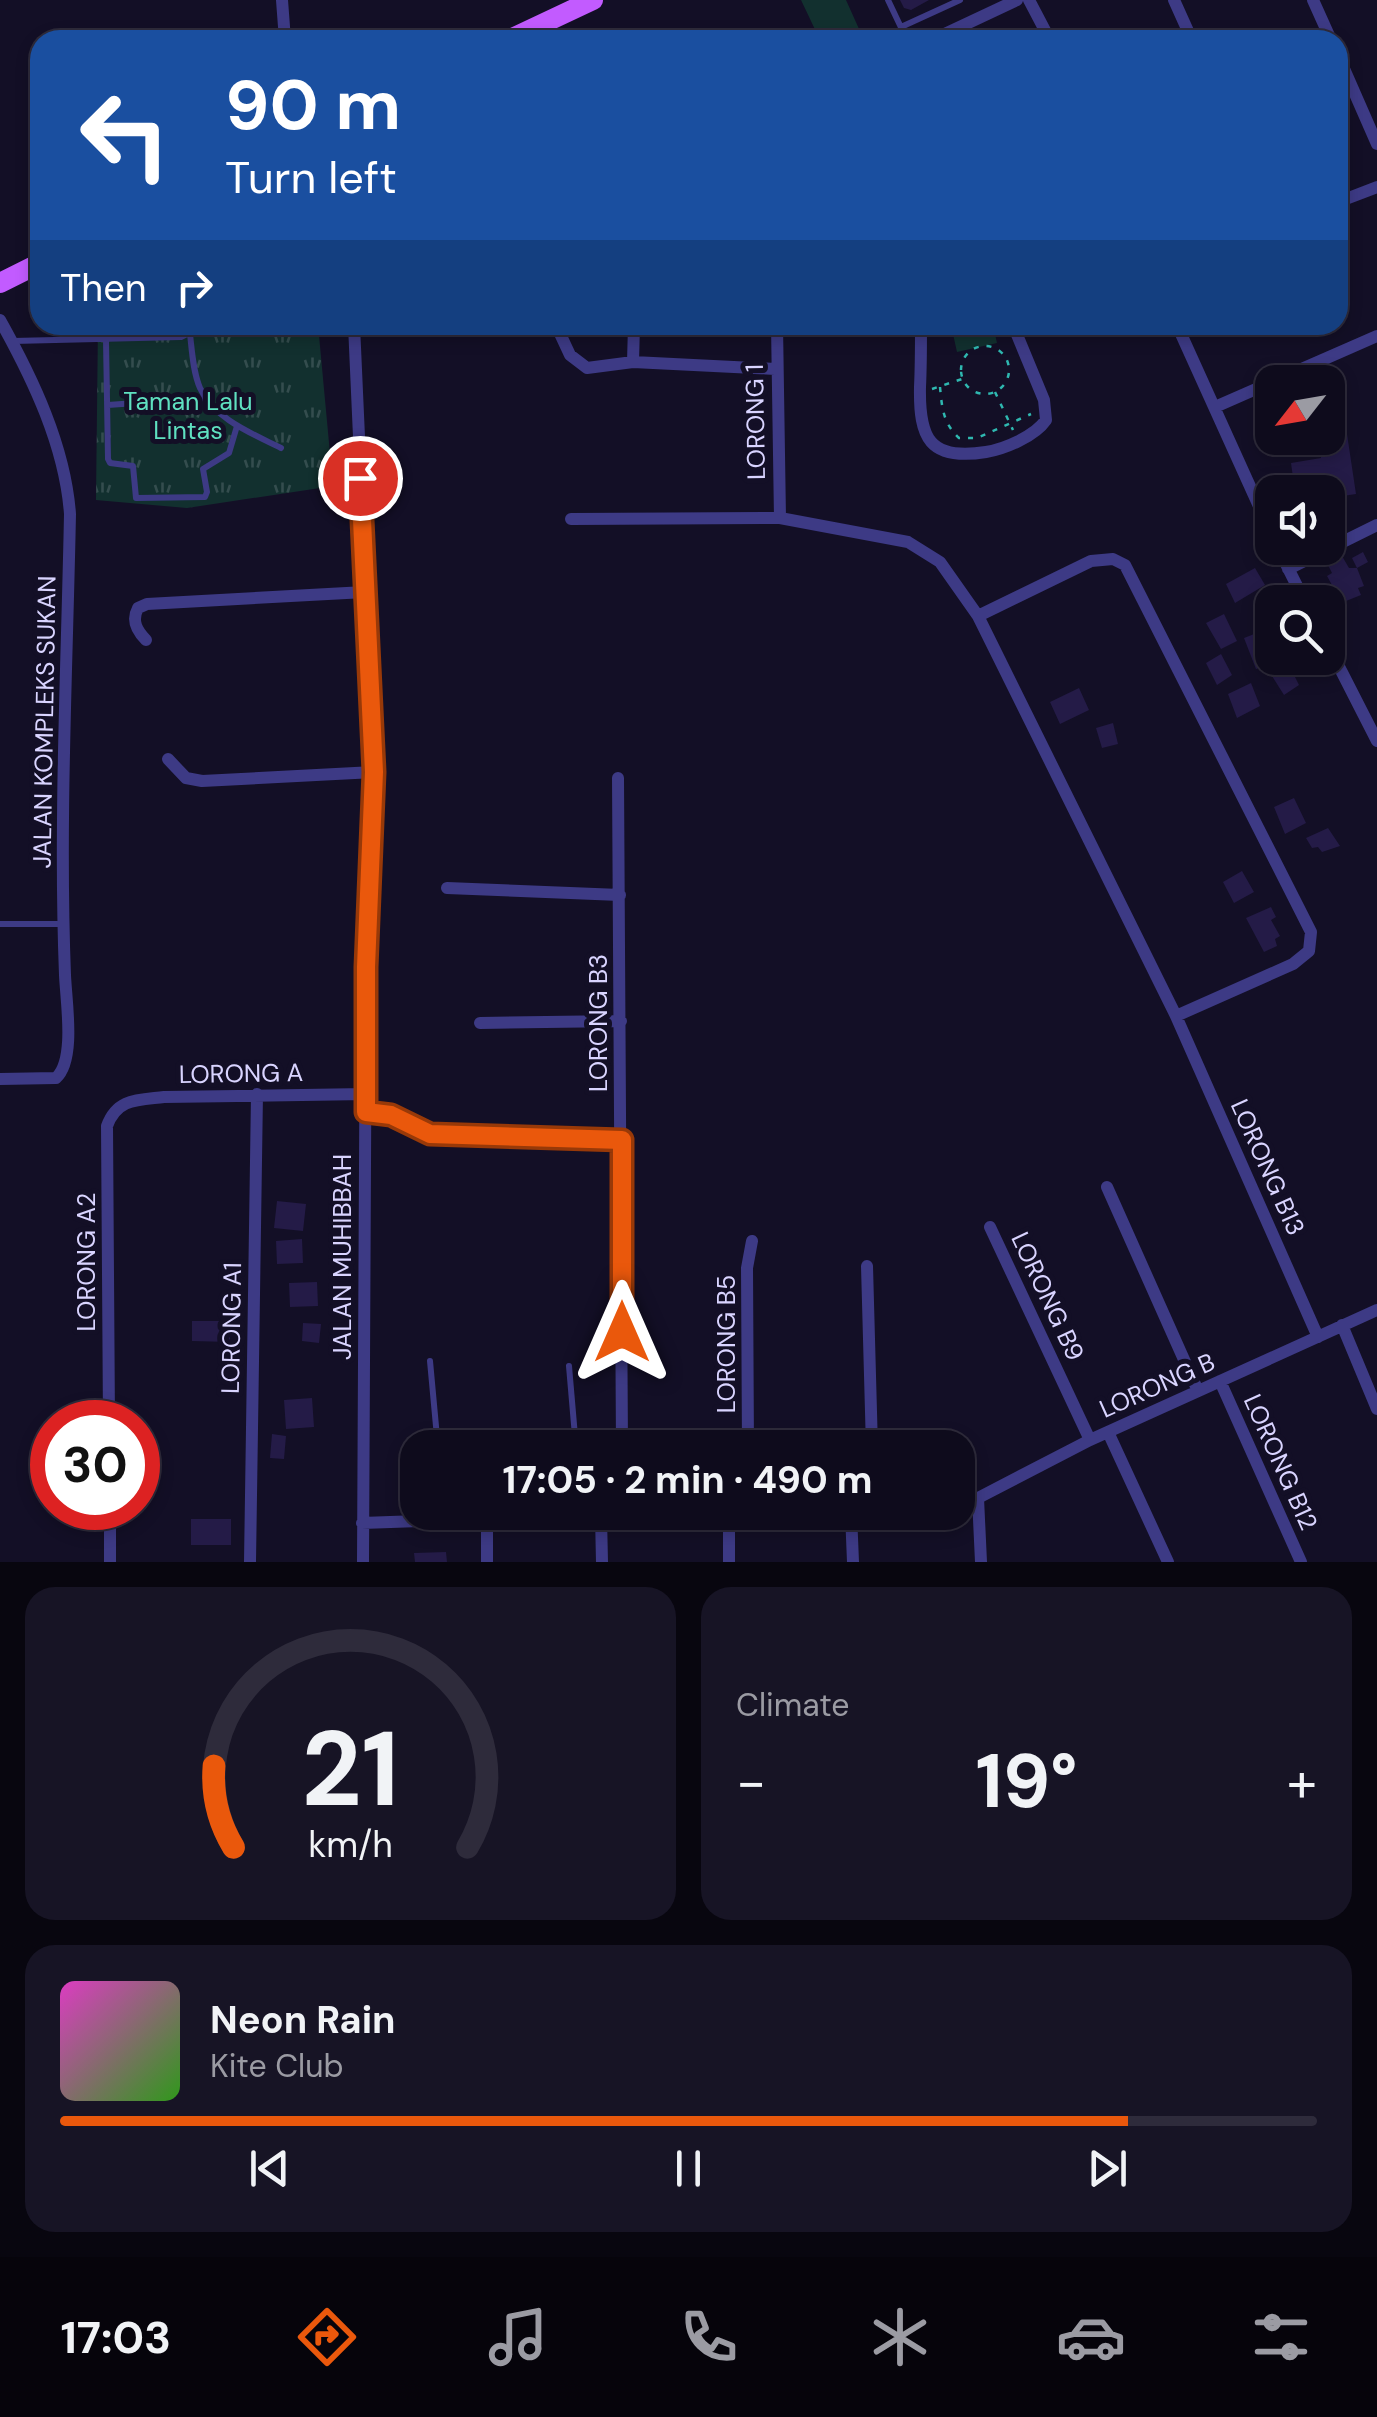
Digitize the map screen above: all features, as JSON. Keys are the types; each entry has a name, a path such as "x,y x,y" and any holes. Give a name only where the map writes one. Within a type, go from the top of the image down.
{"main road":[{"path":"529,30 593,0"},
{"path":"0,282 30,268"}],"street":[{"path":"282,0 284,30"},
{"path":"949,30 990,6 1017,0"},
{"path":"1029,0 1045,30"},
{"path":"1174,0 1188,30"},
{"path":"1313,0 1326,30"},
{"path":"1348,78 1377,144"},
{"path":"1348,198 1377,187"},
{"name":"JALAN KOMPLEKS SUKAN","path":"0,320 52,429 68,491 63,924 68,1048 64,1071 56,1078 0,1079"},
{"name":"JALAN MUHIBBAH","path":"354,335 374,772 366,967 363,1562"},
{"path":"561,335 570,354 586,368 634,362 775,370"},
{"path":"634,335 634,362"},
{"name":"LORONG 1","path":"776,335 780,518"},
{"path":"922,335 920,421 925,436 940,450 965,454 991,452 1044,424 1047,414 1017,335"},
{"path":"1182,335 1255,497"},
{"path":"1215,407 1377,336"},
{"name":"LORONG B13","path":"571,520 780,518 908,542 940,562 978,616 1176,1016 1318,1337"},
{"path":"1288,568 1377,524"},
{"path":"978,616 1091,562 1113,559 1125,565 1278,864 1311,932 1309,951 1293,964 1176,1016"},
{"path":"1286,565 1296,585"},
{"path":"146,640 137,632 134,619 138,608 147,604 365,592"},
{"path":"1343,675 1377,741"},
{"path":"168,760 186,778 202,781 374,772"},
{"name":"LORONG B3","path":"618,778 622,1430"},
{"path":"448,888 620,895"},
{"path":"480,1023 621,1020"},
{"name":"LORONG A1","path":"250,1562 257,1094"},
{"name":"LORONG A","path":"118,1105 164,1098 366,1094"},
{"name":"LORONG A2","path":"109,1400 107,1126 118,1105"},
{"path":"366,1112 391,1115 430,1134 622,1140"},
{"path":"1107,1187 1198,1391"},
{"name":"LORONG B9","path":"990,1227 1090,1440"},
{"name":"LORONG B5","path":"748,1430 748,1268 752,1240"},
{"path":"868,1266 872,1430"},
{"name":"LORONG B","path":"975,1499 1090,1440 1377,1310"},
{"path":"1342,1325 1377,1409"},
{"name":"LORONG B12","path":"1220,1382 1301,1562"},
{"path":"1108,1432 1168,1562"},
{"path":"978,1498 981,1562"},
{"path":"362,1523 400,1521"},
{"path":"110,1530 110,1562"},
{"path":"481,1530 486,1562"},
{"path":"601,1530 602,1562"},
{"path":"729,1530 729,1562"},
{"path":"852,1530 853,1562"}],"lane":[{"path":"888,0 902,30"},
{"path":"901,27 960,0"},
{"path":"12,341 183,335"},
{"path":"190,335 198,385 205,398 238,426 281,448"},
{"path":"106,340 108,461 132,466 138,499 204,497 204,469 229,453 238,426"},
{"path":"108,406 205,398"},
{"path":"0,924 63,924"},
{"path":"430,1361 436,1430"},
{"path":"568,1366 574,1430"}],"path":[{"path":"976,347 992,347 1008,362 1006,383 995,392 980,394 963,379 962,364 976,347"},
{"path":"1008,362 1015,359"},
{"path":"920,390 940,388 963,379"},
{"path":"940,388 943,415 958,438 977,438 1028,418 1034,410"},
{"path":"995,392 1018,440"}],"green space":[{"path":"801,0 846,0 860,30 815,30"},
{"name":"Taman Lalu Lintas","path":"98,335 319,335 333,486 187,508 96,500"},
{"path":"953,335 995,335 997,343 957,352"}],"building":[{"path":"900,0 929,0 911,10 904,8"},
{"path":"1345,421 1356,494 1345,496 1345,475 1293,475 1291,463 1321,458 1321,455 1345,455"},
{"path":"1363,552 1368,562 1357,568 1352,558"},
{"path":"1345,561 1349,568 1357,568 1364,586 1358,588 1361,595 1346,601 1345,585 1332,585 1327,576 1332,573 1328,565 1345,565"},
{"path":"1255,568 1265,585 1255,585 1255,591 1235,603 1226,584"},
{"path":"1224,614 1237,641 1221,649 1206,623"},
{"path":"1255,634 1255,666 1244,638"},
{"path":"1221,654 1232,675 1217,685 1206,663"},
{"path":"1294,675 1299,685 1284,695 1272,676"},
{"path":"1251,683 1260,706 1237,718 1228,694"},
{"path":"1079,688 1089,710 1060,724 1050,702"},
{"path":"1113,723 1118,744 1102,748 1096,728"},
{"path":"1294,798 1306,823 1285,834 1274,807"},
{"path":"1328,828 1340,846 1322,852 1318,847 1312,848 1306,838"},
{"path":"1242,871 1254,892 1234,903 1223,882"},
{"path":"1271,907 1276,917 1271,920 1280,936 1275,939 1277,946 1264,952 1246,918"},
{"path":"277,1201 306,1204 303,1231 274,1228"},
{"path":"302,1239 303,1263 277,1264 276,1241"},
{"path":"317,1282 318,1306 290,1307 289,1283"},
{"path":"192,1321 230,1321 230,1342 192,1341"},
{"path":"303,1323 321,1324 319,1343 302,1341"},
{"path":"312,1398 314,1427 286,1429 284,1400"},
{"path":"272,1434 286,1436 284,1459 270,1458"},
{"path":"191,1519 231,1519 231,1545 191,1545"},
{"path":"446,1552 447,1562 415,1562 414,1553"}],"route":[{"path":"360,478 374,772 366,967 366,1112 391,1115 430,1134 622,1140 622,1332"}]}
